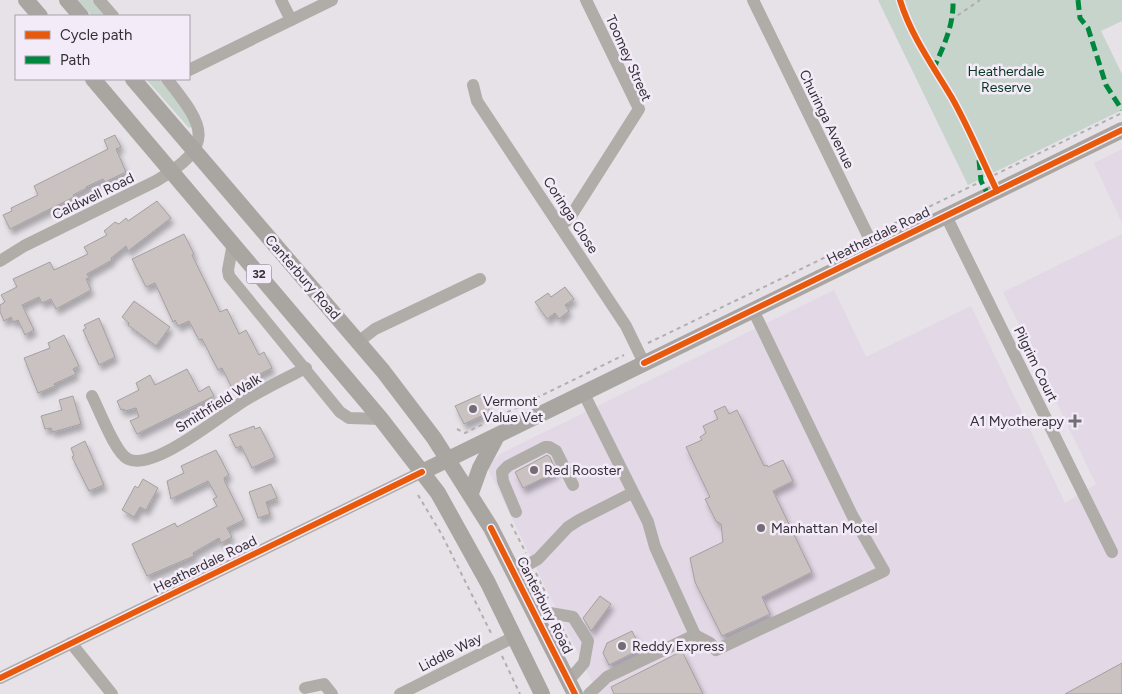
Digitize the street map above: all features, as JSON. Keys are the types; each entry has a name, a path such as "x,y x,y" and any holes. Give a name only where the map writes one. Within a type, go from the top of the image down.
{"main road":[{"path":"26,0 39,15"},
{"path":"67,0 80,15"},
{"name":"32","path":"94,80 173,171 381,419 438,493 542,694"},
{"name":"Canterbury Road","path":"135,80 383,371 448,460 471,493 515,572 572,687"},
{"name":"Heatherdale Road","path":"422,472 753,310 872,243 946,216 1122,130"},
{"path":"471,493 480,468 497,436"}],"street":[{"path":"99,0 112,15"},
{"path":"281,0 291,20"},
{"path":"190,70 332,0"},
{"name":"Toomey Street","path":"560,226 569,218 639,109 586,0"},
{"name":"Churinga Avenue","path":"753,0 872,243"},
{"path":"169,80 196,116 200,132 199,140 193,150"},
{"name":"Coringa Close","path":"473,85 477,101 626,326 644,363"},
{"name":"Caldwell Road","path":"2,257 173,171 193,150"},
{"name":"Pilgrim Court","path":"946,216 1112,552"},
{"path":"233,243 228,270 229,276 340,412 349,418 381,419"},
{"path":"358,342 375,329 480,279"},
{"path":"584,394 648,522 655,547 695,635 710,643 716,650 884,571 852,515 753,310"},
{"name":"Smithfield Walk","path":"92,396 120,451 128,459 143,461 191,439 235,406 306,368"},
{"path":"513,516 502,481 502,472 508,466 549,446 556,451 573,485"},
{"name":"Heatherdale Road","path":"0,678 422,472"},
{"path":"515,572 548,551 568,527 632,493"},
{"path":"534,610 555,612 573,617 588,641 582,666 572,687"},
{"path":"589,694 606,677 695,635"},
{"name":"Liddle Way","path":"400,694 514,637"},
{"path":"70,643 112,694"},
{"path":"305,688 324,684 332,694"}],"path":[{"path":"951,20 980,0"},
{"path":"647,343 872,243 1122,113"},
{"path":"456,429 465,433 624,355"},
{"path":"418,495 442,535 492,635"},
{"path":"513,516 531,563 582,666"},
{"path":"502,656 520,694"}],"shaded area":[{"path":"1122,149 1122,223 1094,163"},
{"path":"1122,234 1122,694 598,694 487,467 500,454 834,290 866,357 971,306 1065,503 1096,484 1003,292"}],"green space":[{"path":"78,0 92,0 105,15 91,15"},
{"name":"Heatherdale Reserve","path":"878,0 1122,0 1122,21 1101,31 1122,74 1122,110 968,185"},
{"path":"147,80 160,80 188,113 192,126 189,128"}],"building":[{"path":"115,135 121,147 116,149 126,172 105,182 103,179 86,187 73,195 74,197 10,229 3,215 12,211 11,208 38,195 34,186 108,149 104,140"},
{"path":"157,201 171,218 128,251 126,246 111,258 112,260 87,274 89,278 86,279 91,290 56,309 51,299 42,303 39,297 22,305 34,330 25,335 18,320 13,322 11,317 4,321 0,312 0,305 5,302 1,295 17,287 13,279 50,262 54,270 88,254 84,247 107,235 104,231 115,222 119,224 126,218 128,221"},
{"path":"184,234 194,254 192,255 220,312 227,309 239,334 246,330 259,355 264,352 272,368 232,388 222,368 218,370 202,339 199,340 189,321 178,326 175,320 173,322 155,283 146,287 132,259"},
{"path":"565,287 574,299 565,305 569,311 559,319 555,313 547,319 535,302 548,293 551,297"},
{"path":"134,301 170,327 156,346 128,325 129,323 122,317"},
{"path":"99,318 115,357 99,365 83,330 86,328 84,325"},
{"path":"64,335 79,366 73,369 76,374 38,393 24,358 50,348 48,343"},
{"path":"187,369 199,392 209,386 214,396 137,434 130,421 139,417 136,408 125,411 124,409 121,410 117,401 139,390 136,383 150,375 155,385"},
{"name":"Vermont Value Vet","path":"482,394 490,412 464,424 455,406"},
{"path":"73,396 81,424 53,432 51,428 45,429 41,416 62,410 59,400"},
{"path":"725,406 729,414 737,410 764,466 767,465 768,467 783,460 793,481 773,491 812,572 762,597 770,614 722,636 695,582 690,558 723,542 721,524 716,521 705,499 710,497 686,447 702,440 700,437 706,433 703,426 718,419 714,411"},
{"path":"254,426 255,429 260,427 275,457 252,468 241,446 236,448 229,435"},
{"path":"85,441 104,485 89,491 72,457 74,456 71,448"},
{"path":"216,450 229,475 224,478 225,482 244,520 227,528 232,537 221,543 219,538 193,553 194,556 147,576 132,544 175,523 177,527 217,506 213,499 217,497 208,481 171,499 167,481 184,473 181,466"},
{"name":"Red Rooster","path":"547,455 550,457 556,472 523,488 515,472"},
{"path":"143,479 158,488 146,510 140,507 134,517 122,510 135,486 138,488"},
{"path":"271,484 277,498 266,502 270,514 258,518 249,492"},
{"path":"600,596 611,604 591,631 583,618"},
{"name":"Reddy Express","path":"632,631 641,649 609,665 603,653 607,643"},
{"path":"682,651 703,694 614,694 611,687"},
{"path":"1122,663 1122,694 1065,694"}],"marked path":[{"path":"933,70 950,28 953,0"},
{"path":"1078,0 1080,18 1088,28 1106,85 1122,110"},
{"path":"979,160 981,181 988,195"}],"cycle path":[{"path":"900,0 916,38 958,109 997,191"},
{"path":"644,363 1122,130"},
{"path":"0,678 422,472"},
{"path":"491,528 575,694"}],"place":[{"name":"Vermont Value Vet","path":"473,409"},
{"name":"A1 Myotherapy","path":"1075,421"},
{"name":"Red Rooster","path":"534,470"},
{"name":"Manhattan Motel","path":"761,528"},
{"name":"Reddy Express","path":"622,646"}]}
